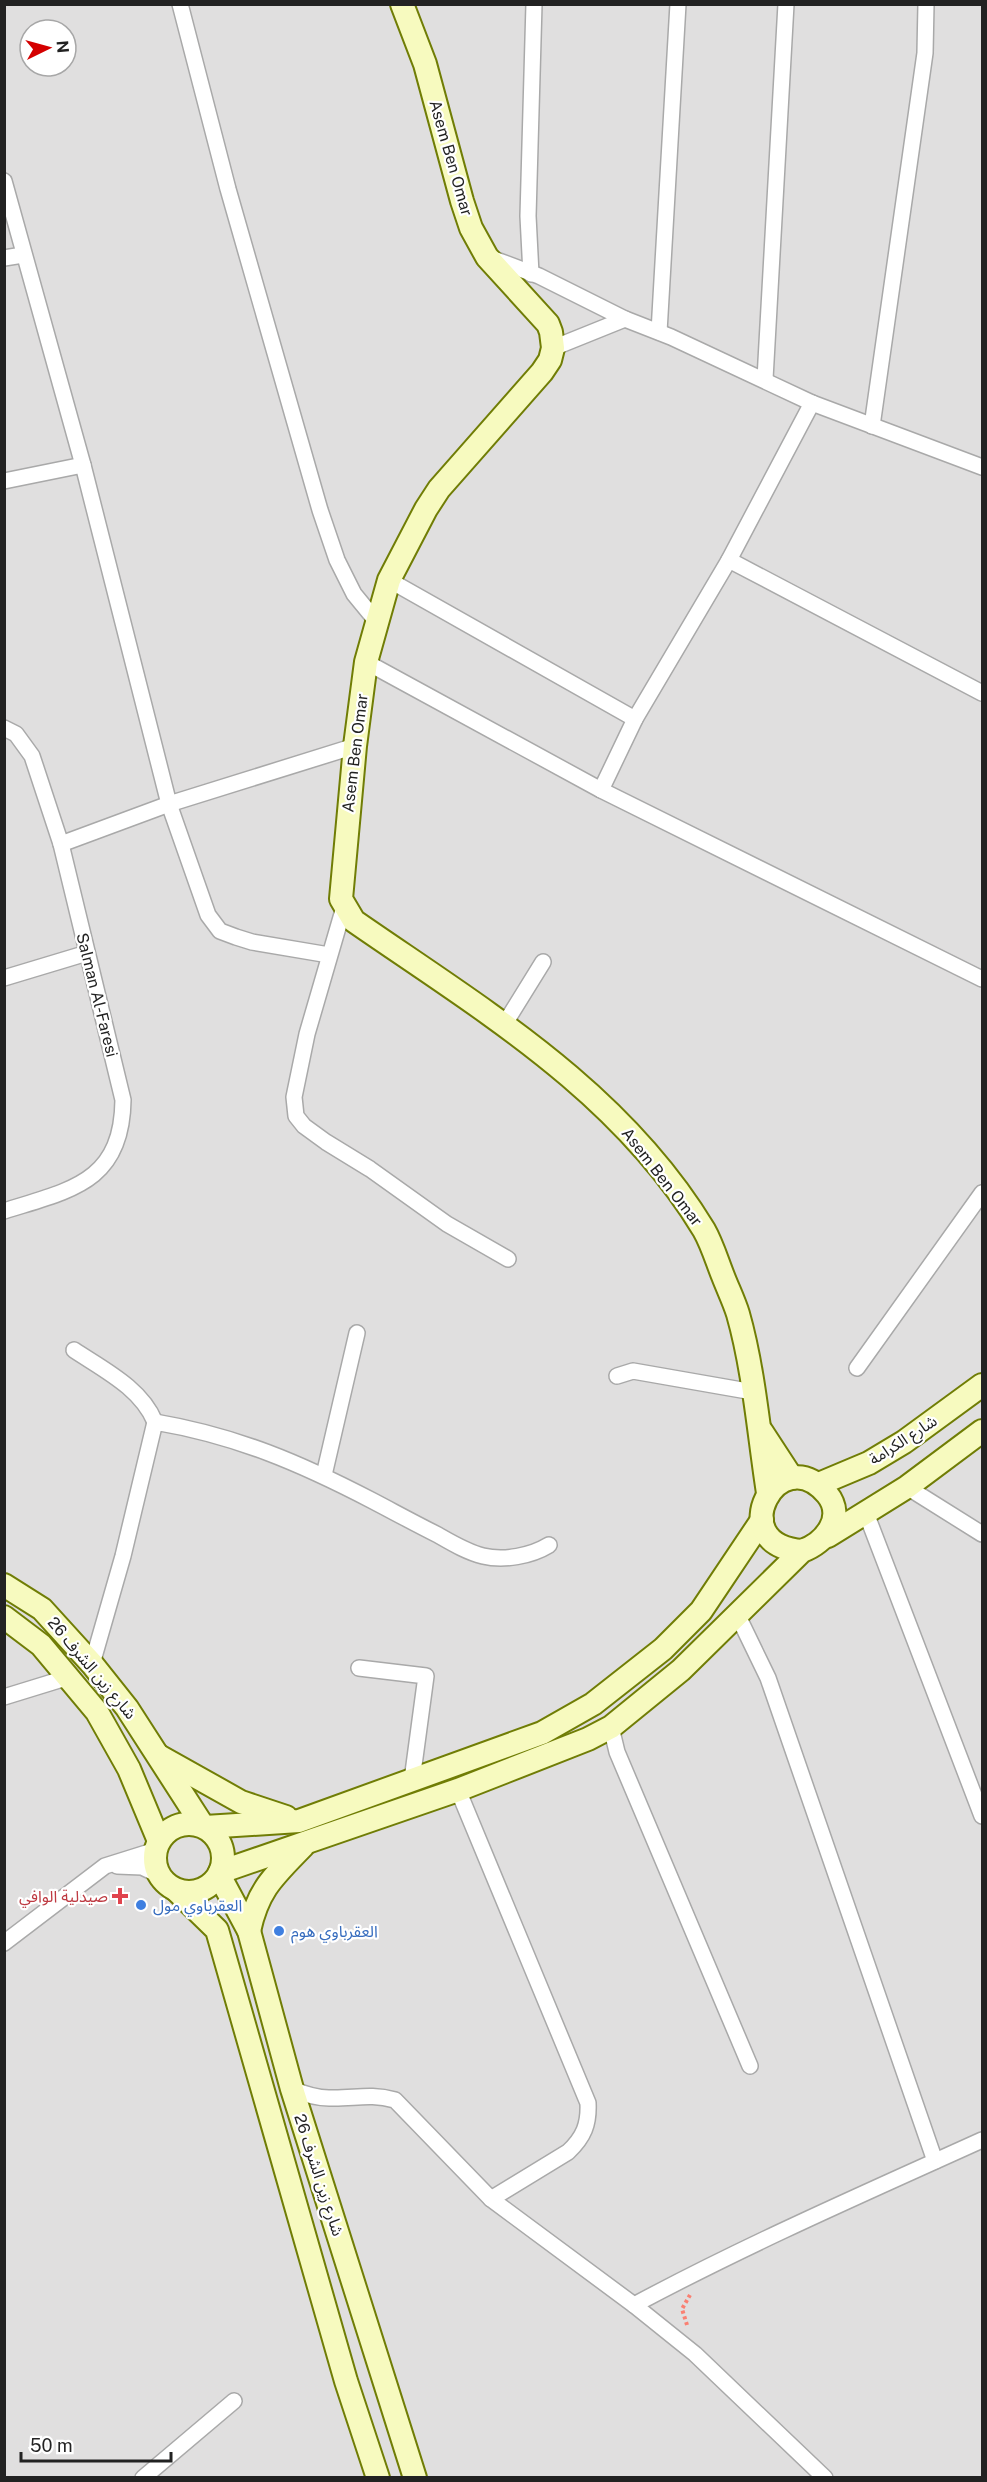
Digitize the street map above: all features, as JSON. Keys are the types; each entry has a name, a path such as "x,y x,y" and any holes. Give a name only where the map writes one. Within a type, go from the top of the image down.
{"street":[{"path":"180,4 228,189 320,510 337,560 354,594 377,622"},
{"name":"Asem Ben Omar","path":"402,4 425,64 471,228 487,257 548,324 553,348 550,360 542,372 440,489 426,509 389,580 366,662 340,890 344,907 354,921 504,1025 569,1074 635,1136 680,1194 705,1232 738,1314 753,1392 768,1493"},
{"path":"531,274 528,216 534,4"},
{"path":"659,332 678,4"},
{"path":"765,380 786,4"},
{"path":"872,426 925,53 926,4"},
{"path":"4,181 83,465 170,804 208,915 220,931 252,942 329,955"},
{"path":"4,258 23,255"},
{"path":"487,257 531,274 812,403 982,467"},
{"path":"553,348 625,319"},
{"path":"601,790 635,719 729,560 812,403"},
{"path":"4,481 83,465"},
{"path":"729,560 982,693"},
{"path":"389,580 635,719"},
{"path":"366,662 601,790 982,979"},
{"name":"Salman Al-Faresi","path":"4,728 16,734 32,756 61,844 123,1100 123,1120 114,1150 98,1172 78,1187 4,1211"},
{"path":"61,844 170,804 355,746"},
{"path":"344,907 307,1034 293,1107 296,1116 304,1126 326,1142 370,1169 447,1224 508,1259"},
{"path":"4,978 87,952"},
{"path":"504,1025 543,962"},
{"path":"857,1368 982,1193"},
{"path":"324,1475 357,1333"},
{"path":"74,1350 122,1382 148,1407 155,1422 123,1556 92,1664"},
{"path":"617,1376 633,1371 753,1392"},
{"name":"شارع الكرامة","path":"819,1484 887,1453 982,1385"},
{"path":"155,1422 246,1443 324,1475 482,1556 503,1559 539,1551 549,1545"},
{"path":"757,1423 792,1478"},
{"path":"828,1536 834,1518 831,1499 819,1484 801,1478 792,1478 778,1483 768,1493 762,1506 762,1520 766,1534 776,1544 788,1550 802,1551 817,1546 828,1536 907,1487 982,1431"},
{"path":"907,1487 982,1534"},
{"path":"866,1514 982,1816"},
{"path":"105,1866 142,1867 159,1875 176,1890 196,1892 213,1882 220,1874 412,1780 542,1733 593,1704 623,1683 663,1649 701,1611 762,1520"},
{"path":"4,1943 105,1866 157,1846 173,1827 193,1824 204,1827 304,1831 458,1790 588,1739 611,1727 681,1670 802,1551"},
{"name":"شارع زين الشرف 26","path":"4,1585 42,1609 92,1664 127,1708 204,1827"},
{"path":"738,1616 768,1678 935,2161"},
{"name":"شارع زين الشرف 26","path":"4,1617 40,1645 97,1712 129,1769 157,1846"},
{"path":"359,1668 426,1676 412,1780"},
{"path":"4,1697 69,1677"},
{"path":"611,1727 617,1752 750,2066"},
{"path":"157,1755 241,1802 304,1831"},
{"path":"458,1790 588,2103 589,2117 585,2130 568,2152 491,2199"},
{"path":"204,1827 219,1842 223,1862 220,1874"},
{"path":"249,1931 262,1890 304,1831"},
{"path":"157,1846 155,1859 159,1875"},
{"name":"شارع زين الشرف 26","path":"220,1874 249,1931 292,2089 415,2478"},
{"name":"شارع زين الشرف 26","path":"176,1890 217,1930 346,2381 378,2477"},
{"path":"292,2089 310,2096 329,2098 363,2095 395,2100 491,2199 634,2304 695,2354 825,2478"},
{"path":"634,2304 705,2267 982,2140"},
{"path":"346,2381 381,2371"},
{"path":"143,2478 234,2401"}],"path":[{"path":"695,2354 682,2309 705,2267"}],"shaded area":[{"path":"5,5 982,5 982,2477 5,2477"}],"place":[{"name":"صيدلية الوافي","path":"120,1896"},
{"name":"العقرباوي مول","path":"141,1905"},
{"name":"العقرباوي هوم","path":"279,1931"}]}
